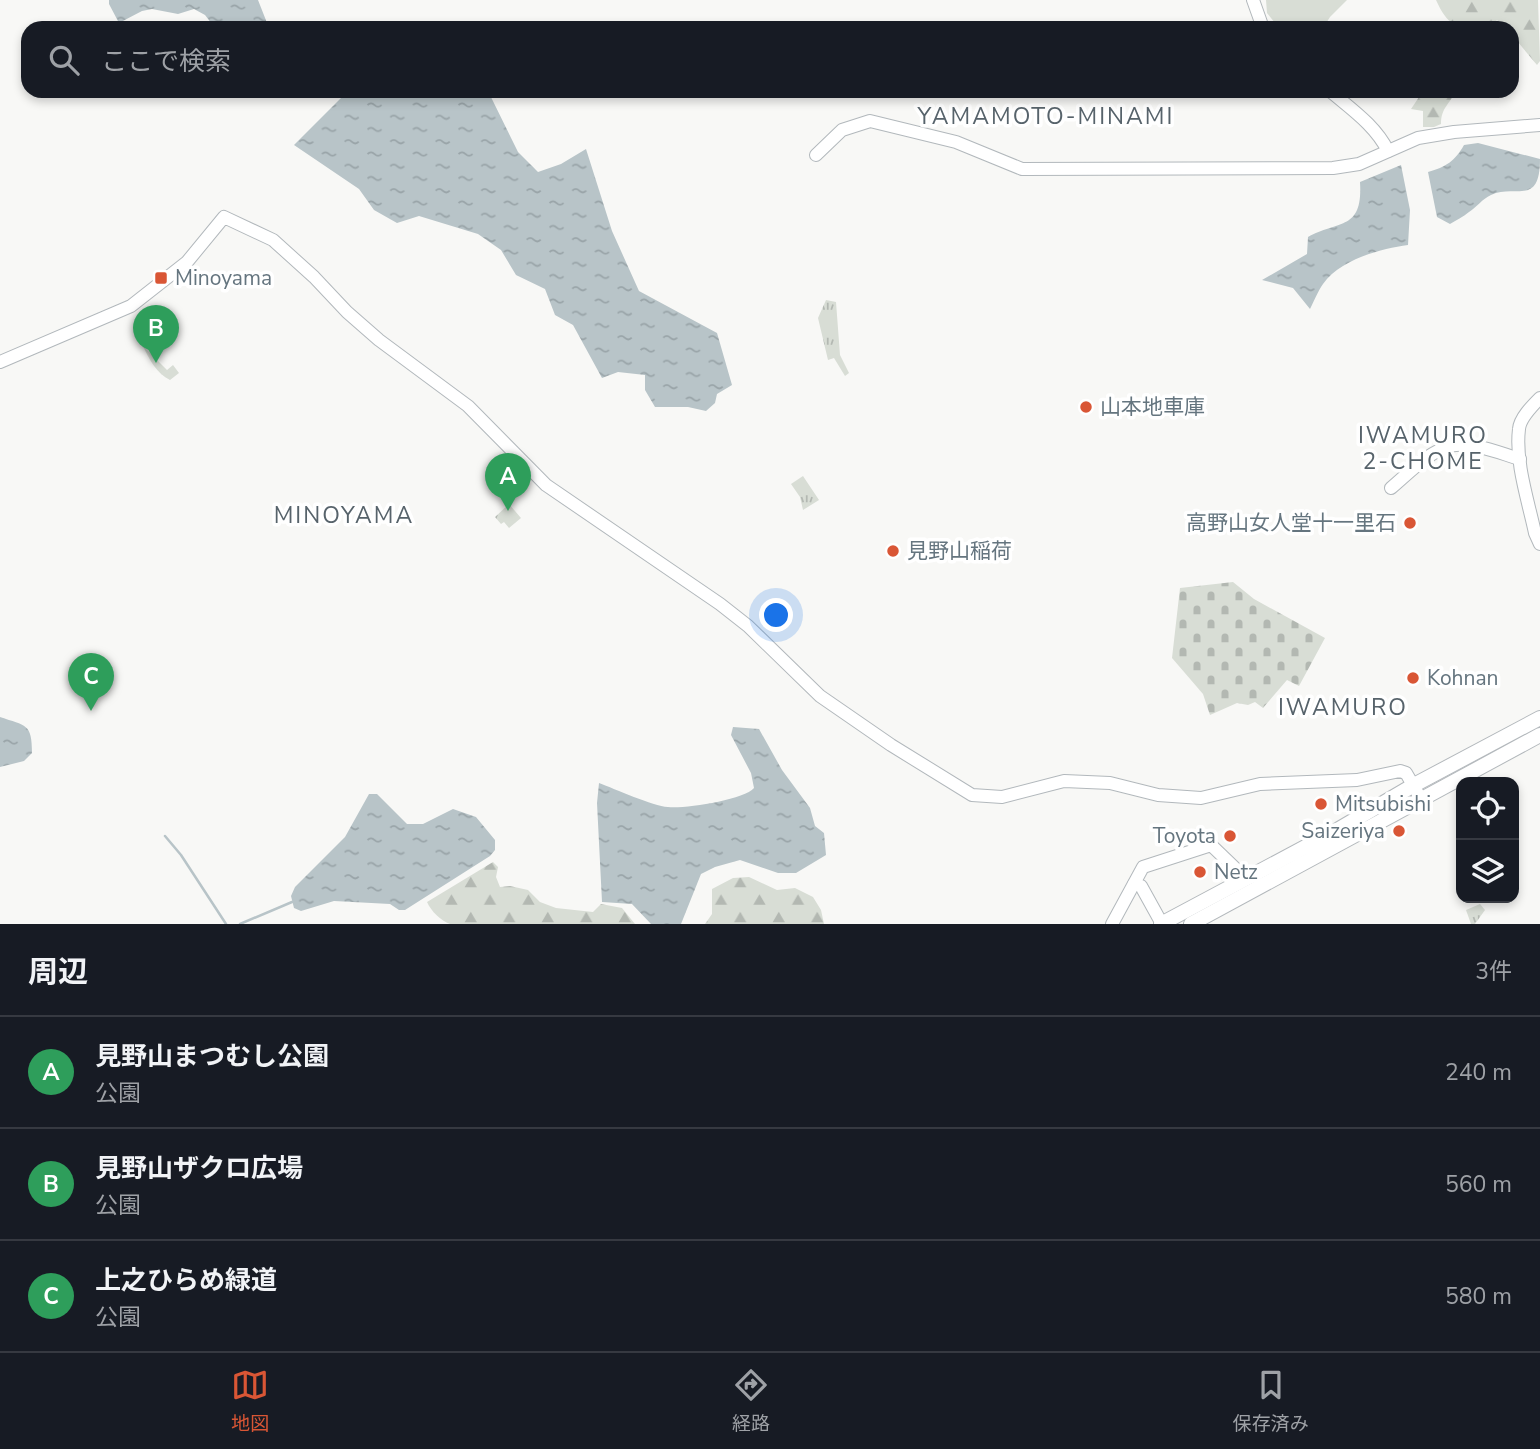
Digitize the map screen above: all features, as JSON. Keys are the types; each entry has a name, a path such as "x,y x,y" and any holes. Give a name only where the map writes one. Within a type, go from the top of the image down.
{"main road":[{"path":"1161,924 1540,718"},
{"path":"1191,924 1540,735"}],"street":[{"path":"1253,0 1260,21"},
{"path":"1337,98 1381,136 1388,151"},
{"path":"816,155 842,130 870,121 956,142 1022,169 1333,168 1359,164 1418,138 1454,132 1540,125"},
{"path":"0,362 131,306 187,262 224,217 272,240 314,277 347,313 468,406 546,485 739,618 820,696 891,745 972,795 1002,797 1064,780 1110,783 1158,795 1201,798 1260,784 1357,780 1400,771 1406,773 1421,799"},
{"path":"1540,398 1530,407 1519,427 1520,459 1535,533 1540,544"},
{"path":"1391,488 1429,457 1450,446 1472,446 1520,459"},
{"path":"1112,924 1143,867 1211,845 1237,870"},
{"path":"1134,884 1141,886 1161,924"}],"green space":[{"path":"1266,0 1347,0 1327,21 1273,21 1267,13"},
{"path":"1436,0 1538,0 1540,61 1537,65 1519,43 1519,21 1450,21"},
{"path":"1418,98 1452,98 1444,110 1441,124 1434,127 1423,127 1423,111 1411,109"},
{"path":"826,300 836,302 840,355 849,373 845,376 834,358 828,360 818,318"},
{"path":"143,346 167,370 173,365 179,373 170,380 161,374"},
{"path":"803,476 819,500 803,510 800,497 791,484"},
{"path":"509,504 521,518 509,528 495,517"},
{"path":"1233,582 1254,599 1325,638 1299,686 1287,680 1263,708 1255,702 1248,705 1237,703 1210,715 1203,694 1172,658 1180,588"},
{"path":"493,862 498,867 496,877 500,887 528,890 540,902 556,908 593,912 601,904 622,908 635,924 450,924 434,912 427,902"},
{"path":"749,877 777,890 795,888 813,897 821,910 824,924 705,924 712,914 712,889 733,878"},
{"path":"1480,904 1485,910 1475,924 1471,924 1466,910"}],"water":[{"path":"109,0 258,0 266,21 210,21 194,9 178,14 152,9 118,21"},
{"path":"341,98 491,98 518,152 538,172 561,164 586,149 612,231 639,291 717,333 732,385 717,394 715,403 706,411 688,407 655,407 645,390 645,375 618,372 602,378 573,325 555,315 545,289 516,275 501,250 478,234 419,216 397,223 374,210 359,189 294,145"},
{"path":"1478,143 1540,159 1536,184 1524,191 1491,195 1450,224 1437,217 1428,172 1449,163 1464,145"},
{"path":"1401,165 1410,210 1408,245 1385,249 1340,268 1323,284 1310,309 1293,288 1262,280 1307,254 1308,237 1347,222 1353,216 1358,209 1360,182"},
{"path":"0,717 22,724 29,731 32,753 24,761 0,767"},
{"path":"733,727 759,729 782,770 810,808 815,826 824,833 826,855 796,873 778,873 740,860 715,867 701,874 681,924 651,924 632,904 602,902 597,803 599,783 644,801 668,807 700,805 739,796 754,788 751,773 731,735"},
{"path":"369,794 377,794 407,824 423,824 453,809 476,817 495,840 495,850 490,856 405,910 399,910 390,904 334,901 301,911 294,908 291,896 295,887 345,837"}],"waterway":[{"path":"165,836 181,855 226,924"},
{"path":"240,924 292,902"}],"place":[{"name":"Minoyama","path":"161,278"},
{"name":"見野山ザクロ広場","path":"156,363"},
{"name":"山本地車庫","path":"1086,407"},
{"name":"見野山まつむし公園","path":"508,511"},
{"name":"高野山女人堂十一里石","path":"1410,523"},
{"name":"見野山稲荷","path":"893,551"},
{"name":"Kohnan","path":"1413,678"},
{"name":"上之ひらめ緑道","path":"91,711"},
{"name":"Mitsubishi","path":"1321,804"},
{"name":"Saizeriya","path":"1399,831"},
{"name":"Toyota","path":"1230,836"},
{"name":"Netz","path":"1200,872"}],"district":[{"name":"YAMAMOTO-MINAMI","path":"1046,116"},
{"name":"IWAMURO 2-CHOME","path":"1423,448"},
{"name":"MINOYAMA","path":"344,515"},
{"name":"IWAMURO","path":"1343,707"}]}
